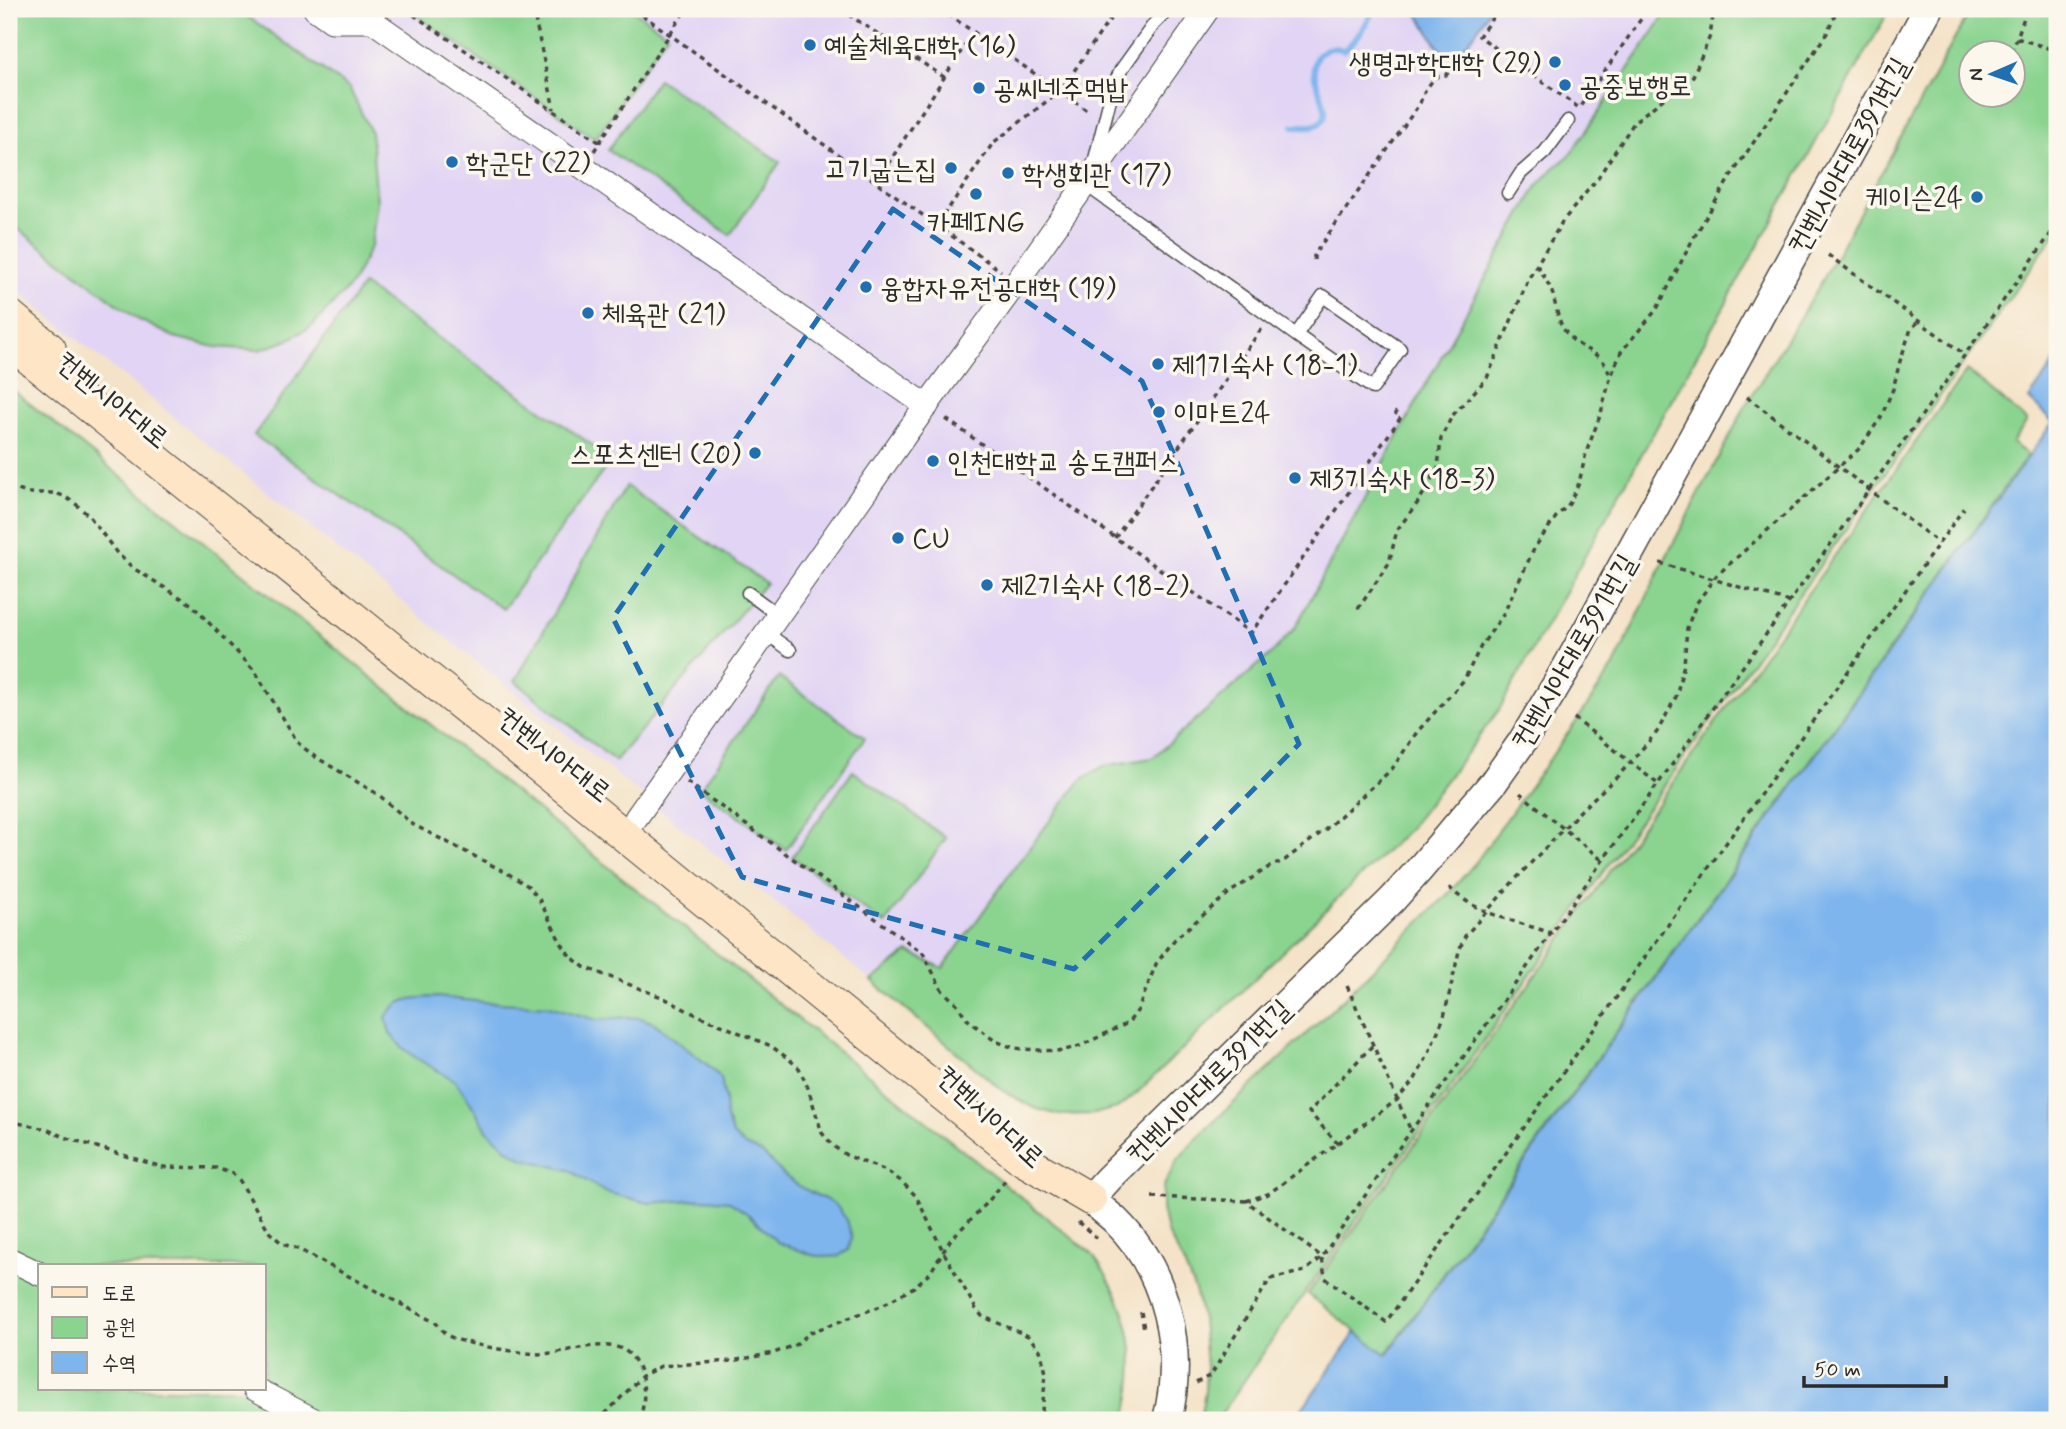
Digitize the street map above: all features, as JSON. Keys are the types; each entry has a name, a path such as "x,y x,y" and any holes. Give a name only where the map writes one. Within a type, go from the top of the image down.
{"main road":[{"name":"컨벤시아대로","path":"9,315 594,787 636,818 980,1099 1058,1180"},
{"name":"컨벤시아대로","path":"9,342 1022,1159 1058,1180"},
{"path":"1058,1180 1090,1199"}],"street":[{"path":"315,9 332,21 364,15 937,412"},
{"path":"636,818 772,624 937,412 1016,283 1208,9"},
{"name":"컨벤시아대로391번길","path":"1090,1199 1392,900 1468,815 1515,752 1583,639 1928,9"},
{"path":"1090,1199 1114,1220 1132,1241 1147,1263 1163,1297 1173,1349 1173,1391 1167,1420"},
{"path":"9,1259 38,1273"},
{"path":"257,1390 314,1420"}],"lane":[{"path":"1169,9 1154,24 1121,70 1113,87 1088,181 1296,335 1373,388 1400,349 1323,296 1296,335"},
{"path":"1508,193 1521,173 1545,152 1568,121"},
{"path":"748,593 790,650"}],"path":[{"path":"405,9 599,142"},
{"path":"533,9 554,111"},
{"path":"634,9 1016,283"},
{"path":"583,167 686,9"},
{"path":"840,9 944,77"},
{"path":"940,9 1103,122"},
{"path":"937,225 993,143 1060,91 1117,9"},
{"path":"1499,9 1479,37 1579,108 1648,9"},
{"path":"1358,609 1389,563 1397,530 1438,468 1441,438 1452,416 1487,378 1529,278 1562,222 1597,179 1635,121 1693,76 1710,36 1714,9"},
{"path":"687,782 923,953 942,990 957,1004 967,1019 995,1041 1014,1048 1061,1051 1080,1046 1128,1023 1138,1010 1156,964 1175,939 1229,893 1285,860 1326,829 1392,769 1417,732 1464,680 1481,646 1503,615 1535,547 1556,517 1569,504 1579,483 1586,453 1621,352 1657,309 1693,239 1729,179 1827,33 1837,9"},
{"path":"2017,38 2027,9"},
{"path":"877,181 973,32"},
{"path":"2028,42 2057,51"},
{"path":"1314,260 1314,256 1420,103 1435,77 1446,75 1470,50"},
{"path":"1196,1382 1210,1375 1216,1368 1270,1279 1305,1271 1322,1257 2057,225"},
{"path":"1828,255 1964,354"},
{"path":"1537,265 1552,291 1565,331 1580,346 1601,357 1608,366 1610,379"},
{"path":"1152,1197 1246,1200 1268,1194 1397,1100 1415,1079 1444,1017 1465,936 1657,732 1676,697 1684,664 1687,628 1696,604 1713,579 1860,448 1881,417 1893,389 1911,329 1919,321"},
{"path":"1115,538 1245,351"},
{"path":"1747,397 1939,543"},
{"path":"937,412 1251,633 1401,417 1394,412"},
{"path":"9,487 27,493 54,493 77,505 90,517 116,552 134,568 191,604 255,671 298,743 314,757 379,795 412,824 528,886 539,899 570,956 584,967 664,998 771,1046 790,1060 799,1069 808,1088 822,1133 846,1155 886,1171 901,1181 916,1196 976,1309 982,1315 1028,1336 1040,1350 1046,1373 1041,1420"},
{"path":"1246,1200 1322,1257 1325,1278 1386,1322 1964,508"},
{"path":"1660,563 1789,603"},
{"path":"1574,718 1658,784"},
{"path":"1520,793 1603,860"},
{"path":"1449,887 1472,907 1551,933"},
{"path":"1347,986 1411,1131"},
{"path":"1338,1144 1309,1112 1373,1045"},
{"path":"9,1121 46,1129 162,1167 216,1168 233,1174 240,1181 262,1222 283,1244 300,1250 436,1323 446,1335 513,1352 542,1354 613,1346 622,1349 629,1354 642,1376 644,1400 639,1420"},
{"path":"597,1420 642,1376 661,1366 732,1361 774,1353 795,1345 811,1332 881,1306 914,1287 930,1273 951,1239 987,1203 1022,1159"},
{"path":"464,1420 501,1417 516,1420"}],"highlighted area":[{"path":"893,209 1142,381 1299,744 1074,969 742,877 613,618"}],"shaded area":[{"name":"인천대학교 송도캠퍼스","path":"9,9 1890,9 1499,710 1409,829 1136,1094 1117,1108 1093,1114 1059,1115 1034,1108 1003,1091 872,981 9,284"}],"green space":[{"path":"9,9 237,9 349,88 371,132 377,202 371,246 351,285 312,326 286,341 259,350 215,347 174,337 137,319 9,222"},
{"path":"407,9 632,9 667,34 595,139"},
{"path":"1669,9 1890,9 1499,710 1409,829 1136,1094 1117,1108 1093,1114 1059,1115 1034,1108 1003,1091 872,981 908,952 943,968 1081,780 1104,766 1152,758 1272,653 1295,628 1425,386 1537,186 1569,156"},
{"path":"1971,9 2057,9 2057,231 1217,1420 1200,1420 1206,1367 1202,1319 1195,1290 1167,1232 1162,1209 1163,1188 1177,1160 1347,995 1449,893 1476,862 1614,666 1664,561 1747,403 1821,283"},
{"path":"658,79 780,162 730,235 608,150"},
{"path":"363,285 612,459 503,609 254,435"},
{"path":"1967,370 2027,421 2012,443 2028,455 1386,1355 1308,1294"},
{"path":"9,387 1092,1254 1116,1293 1130,1333 1132,1375 1125,1420 9,1420"},
{"path":"626,486 766,583 615,761 515,681"},
{"path":"779,677 865,738 786,850 700,789"},
{"path":"853,771 946,838 885,924 792,857"}],"water":[{"path":"1413,9 1490,9 1468,42 1453,53 1445,52 1437,45"},
{"path":"2057,358 2057,1420 1294,1420 1356,1332 1387,1355 2053,422 2029,399"},
{"path":"437,997 549,1006 597,1020 626,1017 654,1023 721,1078 726,1118 733,1135 745,1146 762,1153 785,1176 802,1188 835,1204 847,1220 852,1237 848,1250 839,1256 812,1255 777,1242 748,1214 728,1201 705,1199 649,1203 605,1192 569,1170 524,1159 506,1148 487,1130 454,1080 416,1058 390,1034 386,1017 397,1005 408,1000"}],"waterway":[{"path":"1294,126 1312,126 1321,122 1325,109 1316,82 1314,63 1318,55 1325,50 1344,50 1365,26 1373,9"}],"place":[{"name":"예술체육대학 (16)","path":"810,45"},
{"name":"생명과학대학 (29)","path":"1555,62"},
{"name":"공중보행로","path":"1565,85"},
{"name":"공씨네주먹밥","path":"979,88"},
{"name":"학군단 (22)","path":"452,162"},
{"name":"고기굽는집","path":"951,168"},
{"name":"학생회관 (17)","path":"1008,173"},
{"name":"카페ING","path":"976,194"},
{"name":"케이슨24","path":"1977,197"},
{"name":"융합자유전공대학 (19)","path":"866,287"},
{"name":"체육관 (21)","path":"588,313"},
{"name":"제1기숙사 (18-1)","path":"1158,364"},
{"name":"이마트24","path":"1159,412"},
{"name":"스포츠센터 (20)","path":"755,453"},
{"name":"인천대학교 송도캠퍼스","path":"933,461"},
{"name":"제3기숙사 (18-3)","path":"1295,478"},
{"name":"CU","path":"898,538"},
{"name":"제2기숙사 (18-2)","path":"987,585"}]}
